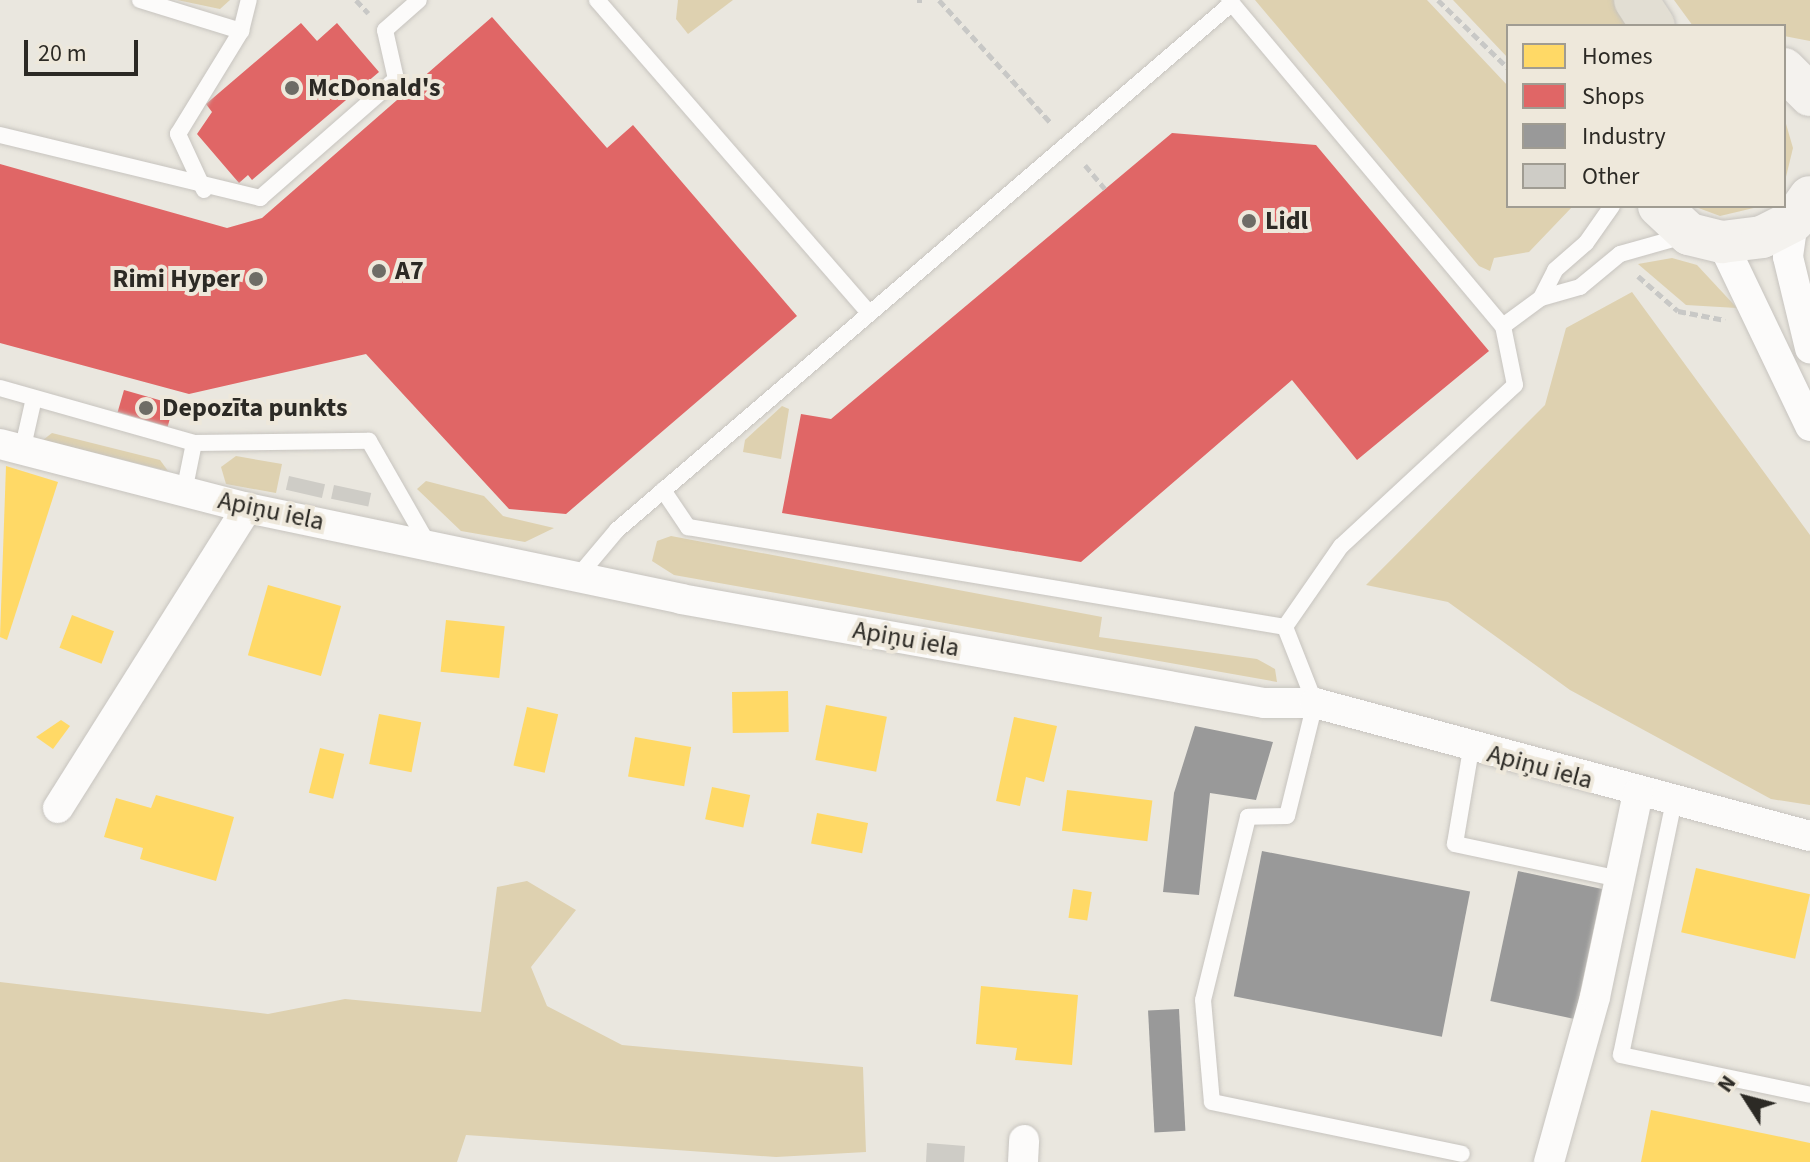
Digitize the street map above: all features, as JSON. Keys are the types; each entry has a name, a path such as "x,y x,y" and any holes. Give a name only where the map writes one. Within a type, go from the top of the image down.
{"highway":[{"path":"1636,0 1652,24"}],"main road":[{"path":"1786,68 1810,64"},
{"path":"1786,70 1810,95"},
{"path":"1662,208 1705,238 1762,237 1802,209"}],"street":[{"path":"1802,209 1788,257 1810,348"},
{"path":"1705,238 1810,426"},
{"name":"Apiņu iela","path":"11,447 247,508 580,574 1264,703 1315,703 1471,749 1810,836"},
{"path":"58,808 247,508"},
{"path":"1549,1162 1624,880 1638,793"}],"lane":[{"path":"140,0 241,31"},
{"path":"204,190 178,134 241,31 249,0"},
{"path":"0,135 204,190 260,198 396,79 385,30 419,0"},
{"path":"597,0 869,313"},
{"path":"580,574 663,490 1230,2 1503,326 1515,385 1341,546 1285,627"},
{"path":"1541,298 1555,270 1586,243 1611,208"},
{"path":"1503,326 1541,298 1580,287 1620,254 1705,238"},
{"path":"0,388 194,443 369,441 428,544"},
{"path":"11,447 34,398"},
{"path":"184,492 194,443"},
{"path":"663,490 688,527 1285,627"},
{"path":"1285,627 1315,703 1287,816 1248,817 1203,1000 1212,1102 1462,1154"},
{"path":"1471,749 1455,844 1624,880"},
{"path":"1674,801 1621,1055 1810,1095"}],"path":[{"path":"939,0 1105,189"},
{"path":"1438,0 1506,66"},
{"path":"1632,268 1678,311 1713,321 1743,317"}],"shaded area":[{"path":"177,0 230,0 220,9"},
{"path":"678,0 733,0 688,34 676,19"},
{"path":"1255,0 1427,0 1506,84 1506,208 1571,208 1529,252 1494,258 1490,271 1479,266"},
{"path":"1453,0 1614,0 1625,24 1506,24 1506,56"},
{"path":"1674,0 1810,0 1810,41 1786,36 1786,24 1692,24"},
{"path":"1786,124 1793,148 1786,177"},
{"path":"1698,208 1754,208 1720,216"},
{"path":"1672,258 1697,265 1737,308 1686,305 1638,264"},
{"path":"1632,292 1810,535 1810,805 1771,799 1570,690 1448,602 1366,585 1545,405 1566,328"},
{"path":"782,406 789,409 781,459 743,452 745,440"},
{"path":"52,433 160,460 168,471 43,440"},
{"path":"236,456 282,464 276,493 226,484 221,467"},
{"path":"426,481 484,496 503,516 554,528 525,542 461,531 417,489"},
{"path":"671,536 1102,617 1099,637 1257,659 1275,669 1277,682 674,575 652,561 657,541"},
{"path":"527,881 576,910 531,967 547,1006 622,1045 863,1067 866,1152 776,1157 466,1135 457,1162 0,1162 0,982 268,1014 345,999 481,1012 497,887"}],"building: Homes":[{"path":"6,466 58,482 7,640 0,637"},
{"path":"268,585 341,606 321,676 248,655"},
{"path":"72,615 114,631 101,664 59,648"},
{"path":"446,620 505,626 499,678 441,672"},
{"path":"788,691 789,732 733,733 732,692"},
{"path":"826,705 887,717 876,772 815,760"},
{"path":"527,707 558,714 545,773 514,765"},
{"path":"379,714 421,722 411,772 369,764"},
{"path":"1014,717 1057,726 1044,782 1026,777 1020,806 996,801"},
{"path":"61,720 70,726 53,749 36,737"},
{"path":"635,737 691,747 684,786 628,776"},
{"path":"320,748 344,754 333,799 309,793"},
{"path":"712,787 750,795 743,827 705,819"},
{"path":"1067,790 1152,800 1147,841 1062,831"},
{"path":"156,795 234,817 216,881 140,859 143,848 104,837 116,798 151,808"},
{"path":"817,813 868,823 862,853 811,843"},
{"path":"1696,868 1810,894 1795,959 1681,932"},
{"path":"1073,889 1092,892 1087,921 1068,918"},
{"path":"981,986 1078,995 1072,1065 1015,1060 1017,1048 976,1044"},
{"path":"1651,1110 1810,1143 1810,1162 1641,1162"}],"building: Shops":[{"name":"A7","path":"492,17 607,148 633,125 797,316 566,514 509,509 366,354 189,394 0,343 0,164 227,228 262,218"},
{"name":"McDonald's","path":"301,23 317,41 337,23 379,72 252,180 248,175 239,183 197,134 212,112 206,104"},
{"path":"1172,133 1316,145 1489,351 1357,460 1292,380 1081,562 782,513 801,414 831,419"},
{"name":"Depozīta punkts","path":"124,390 174,404 168,426 118,412"}],"building: Industry":[{"path":"1195,726 1273,742 1256,800 1210,793 1199,895 1163,892 1174,793"},
{"path":"1262,851 1470,891 1442,1037 1234,996"},
{"path":"1518,871 1602,889 1574,1019 1490,1001"},
{"path":"1179,1009 1185,1131 1154,1132 1148,1011"}],"building: Other":[{"path":"289,476 325,484 322,498 286,490"},
{"path":"334,485 371,493 368,507 331,499"},
{"path":"927,1143 965,1146 964,1162 926,1162"}],"place":[{"name":"McDonald's","path":"292,88"},
{"name":"Lidl","path":"1249,221"},
{"name":"A7","path":"379,271"},
{"name":"Rimi Hyper","path":"256,279"},
{"name":"Depozīta punkts","path":"146,408"}]}
